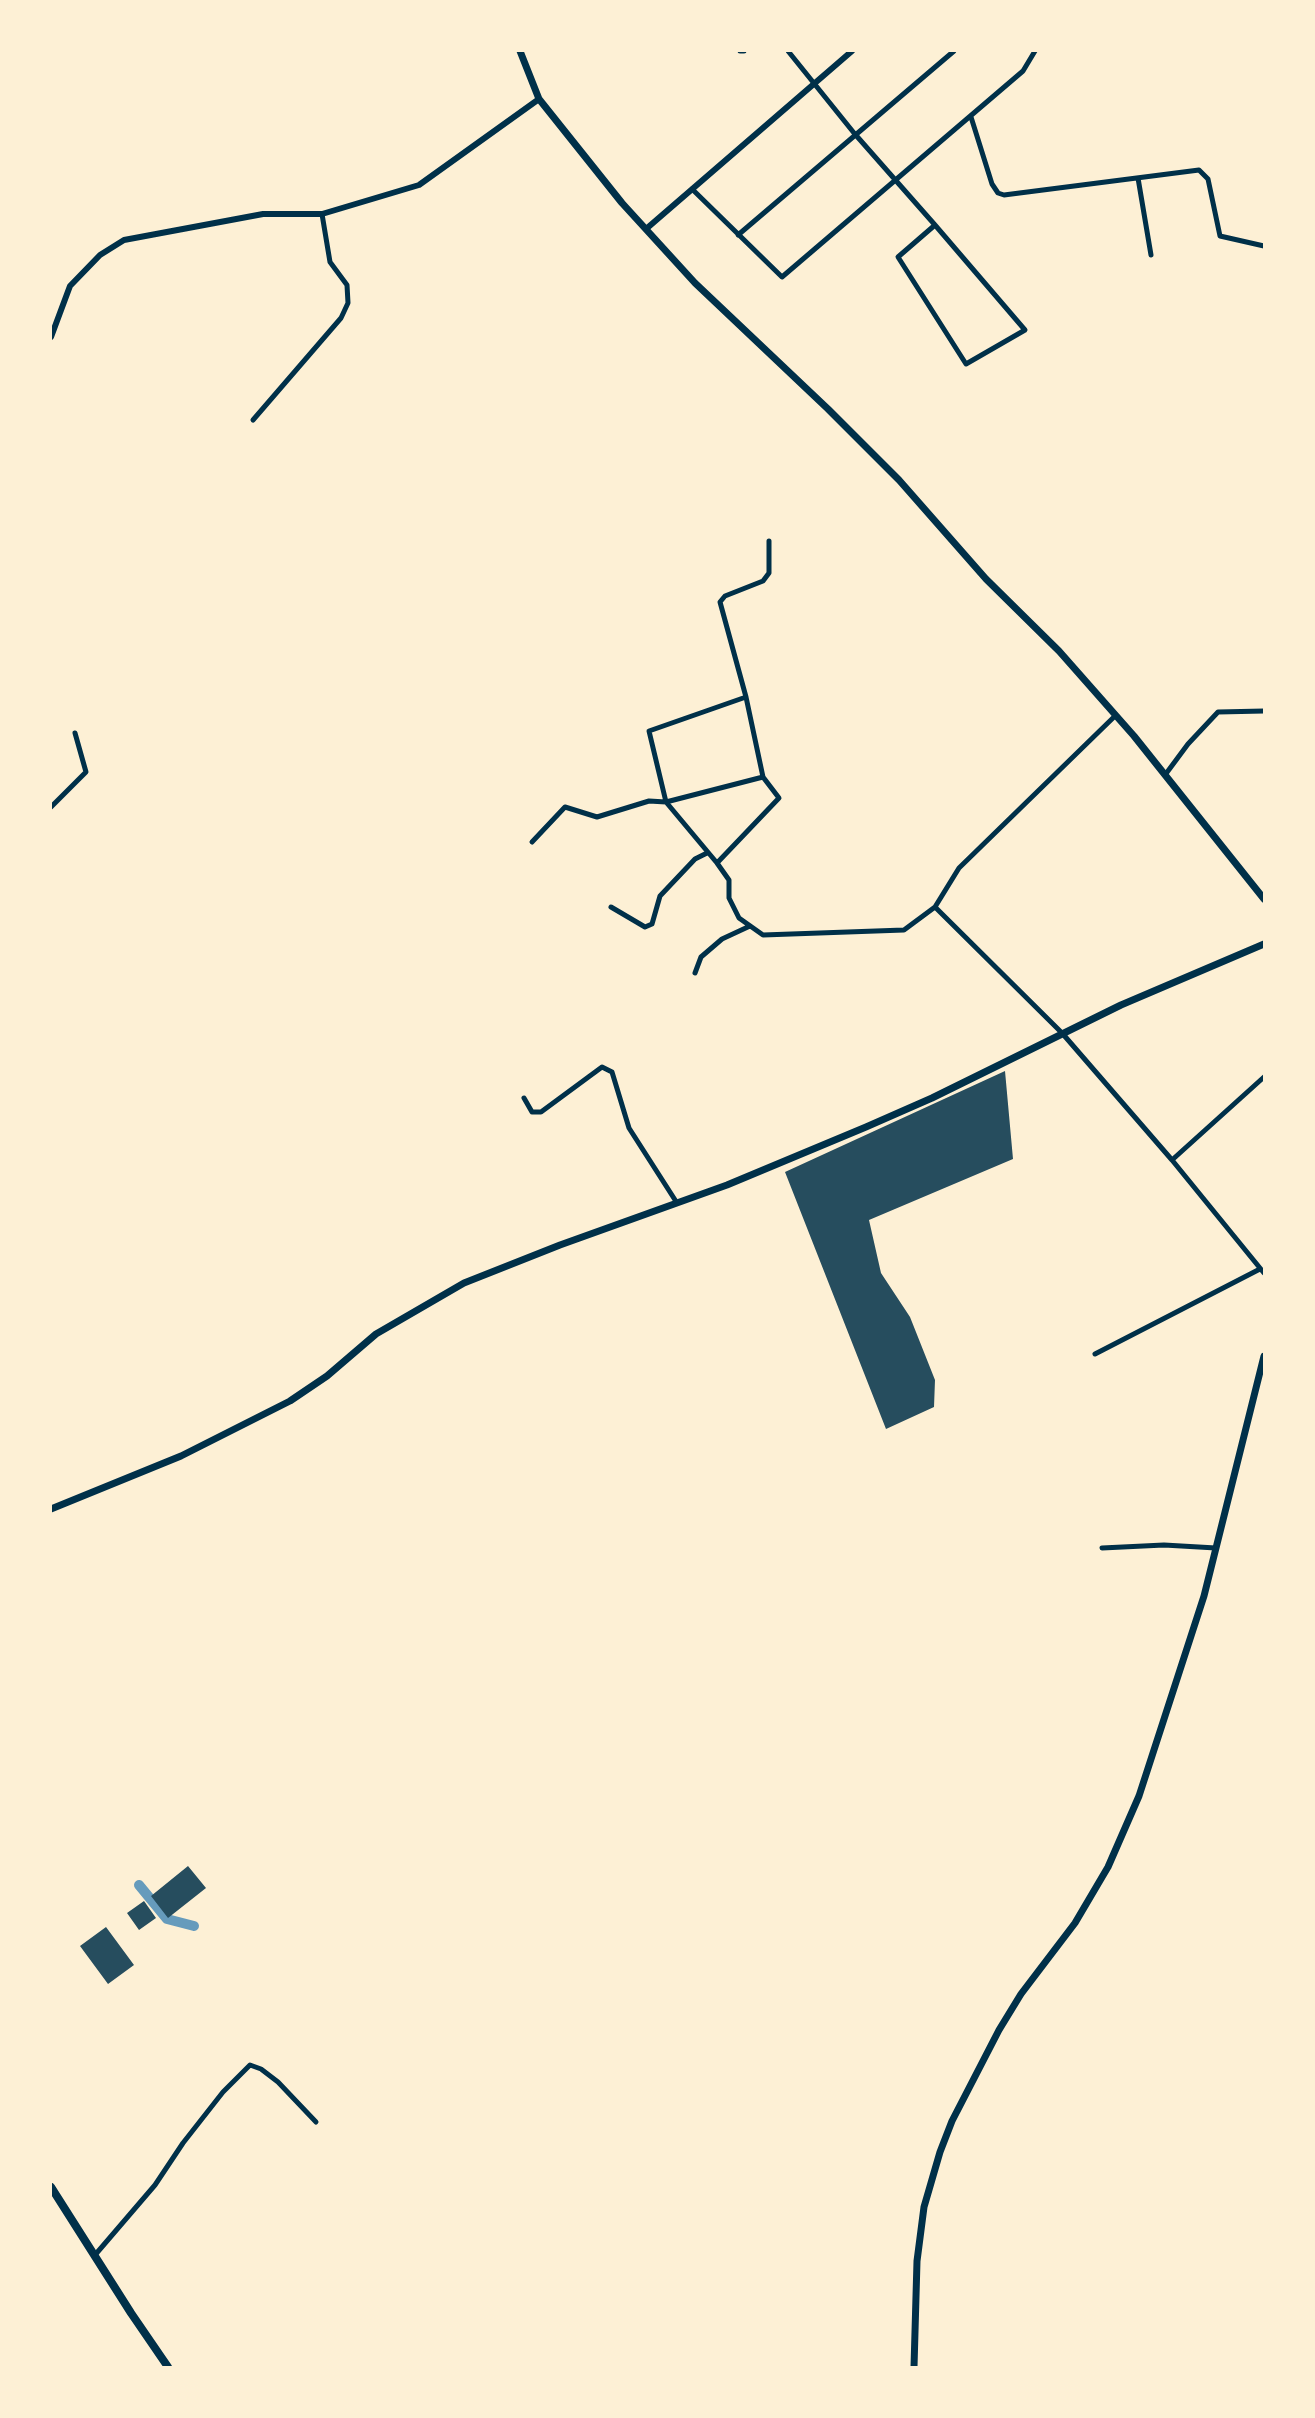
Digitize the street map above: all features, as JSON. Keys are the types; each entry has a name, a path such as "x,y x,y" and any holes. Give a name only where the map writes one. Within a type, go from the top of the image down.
{"main road":[{"path":"520,51 539,99 646,229 695,283 828,409 906,488 986,579 1059,651 1166,775 1264,899"},
{"path":"51,1509 181,1456 290,1401 327,1376 376,1334 464,1283 677,1203 866,1127 932,1098 1062,1033 1264,944"},
{"path":"914,2367 919,2242 924,2207 940,2152 952,2121 1005,2020 1021,1994 1075,1923 1108,1867 1143,1783 1204,1596 1264,1356"},
{"path":"51,2187 168,2367"}],"street":[{"path":"788,51 855,134 935,225 1025,330 966,364 898,257 935,225"},
{"path":"646,229 852,51"},
{"path":"738,235 954,51"},
{"path":"692,189 782,277 1023,71 1035,51"},
{"path":"51,337 70,286 100,256 124,240 263,214 322,214 419,185 539,99"},
{"path":"971,117 992,184 998,193 1004,195 1199,170 1208,179 1220,236 1264,246"},
{"path":"1138,178 1152,255"},
{"path":"253,420 341,318 348,303 347,285 330,262 322,214"},
{"path":"718,863 779,798 763,776 746,697 720,602 725,596 763,581 769,573 769,541"},
{"path":"746,697 649,731 666,802 718,863 729,880 729,898 739,918 763,935 904,930 935,907 959,867 1115,715"},
{"path":"1166,775 1188,744 1218,712 1264,711"},
{"path":"51,807 86,772 75,733"},
{"path":"532,842 565,807 597,817 649,801 666,802 763,776"},
{"path":"611,907 645,927 652,924 660,896 695,859 707,853"},
{"path":"935,907 1062,1033 1172,1160 1262,1271 1095,1354"},
{"path":"695,973 701,957 722,939 750,926"},
{"path":"524,1098 532,1112 541,1112 602,1067 612,1072 629,1128 677,1203"},
{"path":"1172,1160 1264,1077"},
{"path":"1102,1548 1164,1545 1216,1548"},
{"path":"95,2255 155,2185 183,2143 223,2092 250,2065 261,2069 278,2082 316,2122"}],"building":[{"path":"1005,1071 1013,1159 869,1220 881,1273 910,1317 935,1380 934,1407 886,1429 785,1172"},
{"path":"188,1866 206,1888 168,1918 151,1896"},
{"path":"144,1901 156,1918 139,1930 127,1913"},
{"path":"106,1927 134,1965 108,1984 80,1946"}],"waterway":[{"path":"139,1885 167,1919 194,1926"}]}
